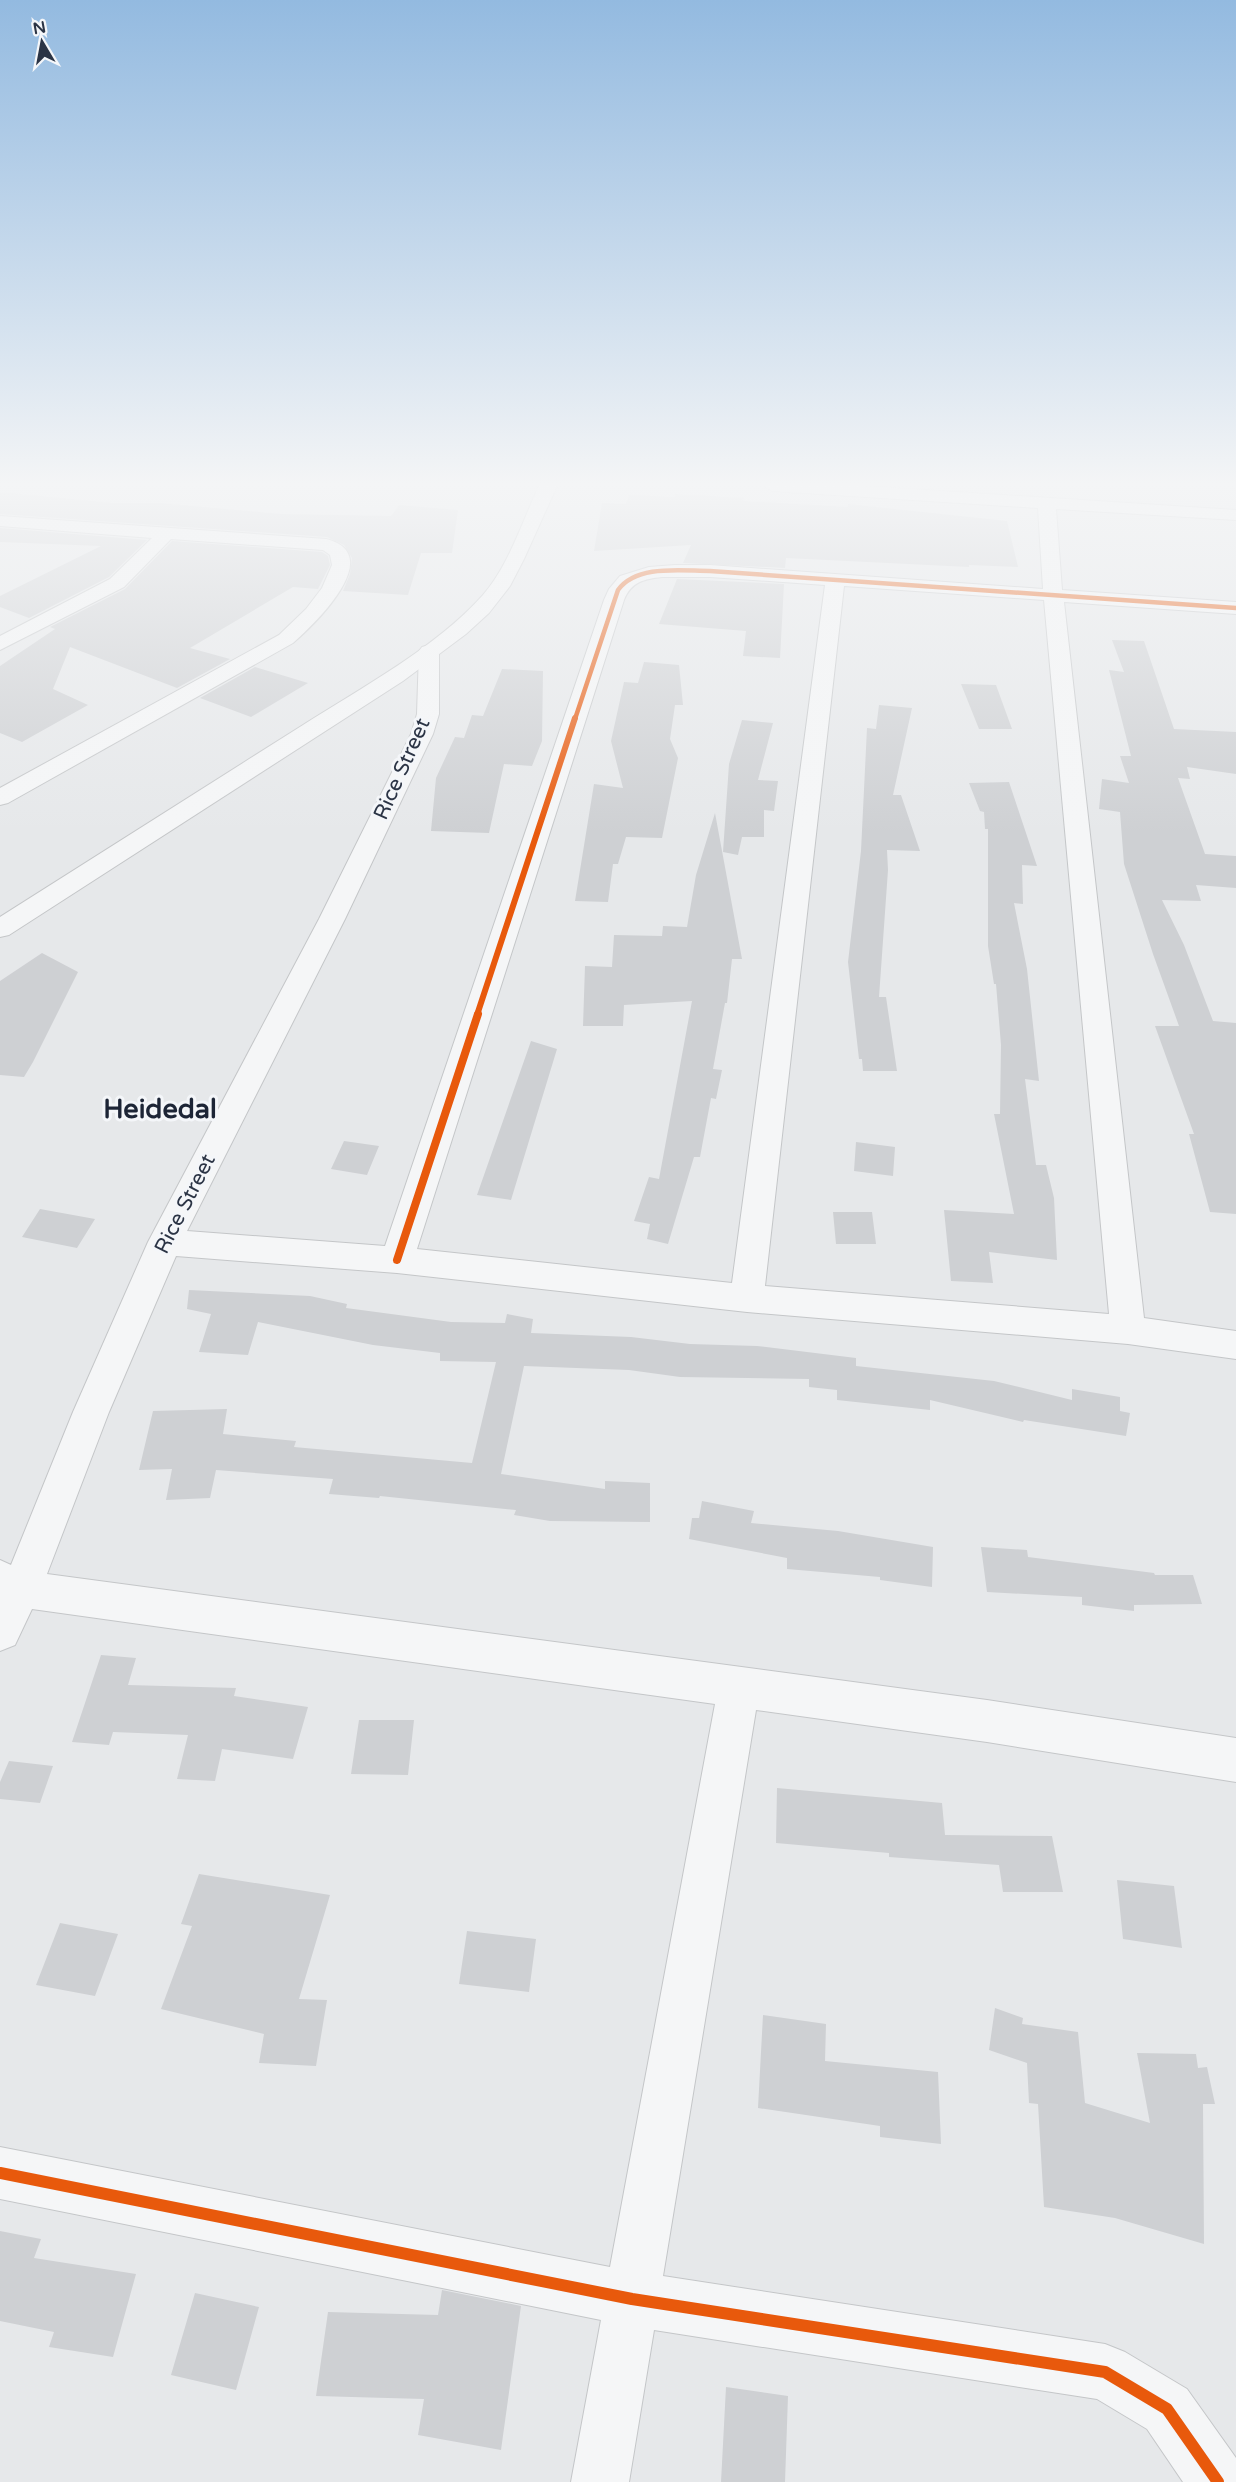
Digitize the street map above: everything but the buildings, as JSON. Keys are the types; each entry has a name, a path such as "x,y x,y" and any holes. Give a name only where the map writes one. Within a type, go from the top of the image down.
{"street":[{"path":"0,644 81,602"},
{"path":"0,798 286,639 318,610 322,602"},
{"path":"0,929 376,689 429,651 480,610 487,602"},
{"path":"397,1260 615,602"},
{"path":"747,1298 832,602"},
{"path":"1054,602 1128,1330"},
{"path":"1149,602 1236,608"},
{"name":"Rice Street","path":"0,1631 10,1584 91,1412 165,1242 332,919 422,734 429,706 429,651"},
{"path":"165,1242 397,1260 747,1298 1128,1330 1236,1345"},
{"path":"10,1584 1236,1760"},
{"path":"600,2482 739,1687"},
{"path":"0,2174 632,2300 1106,2372 1167,2409 1218,2482"}],"cycle path":[{"path":"397,1260 613,602"},
{"path":"1148,602 1236,608"},
{"path":"0,2173 632,2299 1105,2372 1167,2409 1218,2482"}],"district":[{"name":"Heidedal","path":"160,1109"}]}
